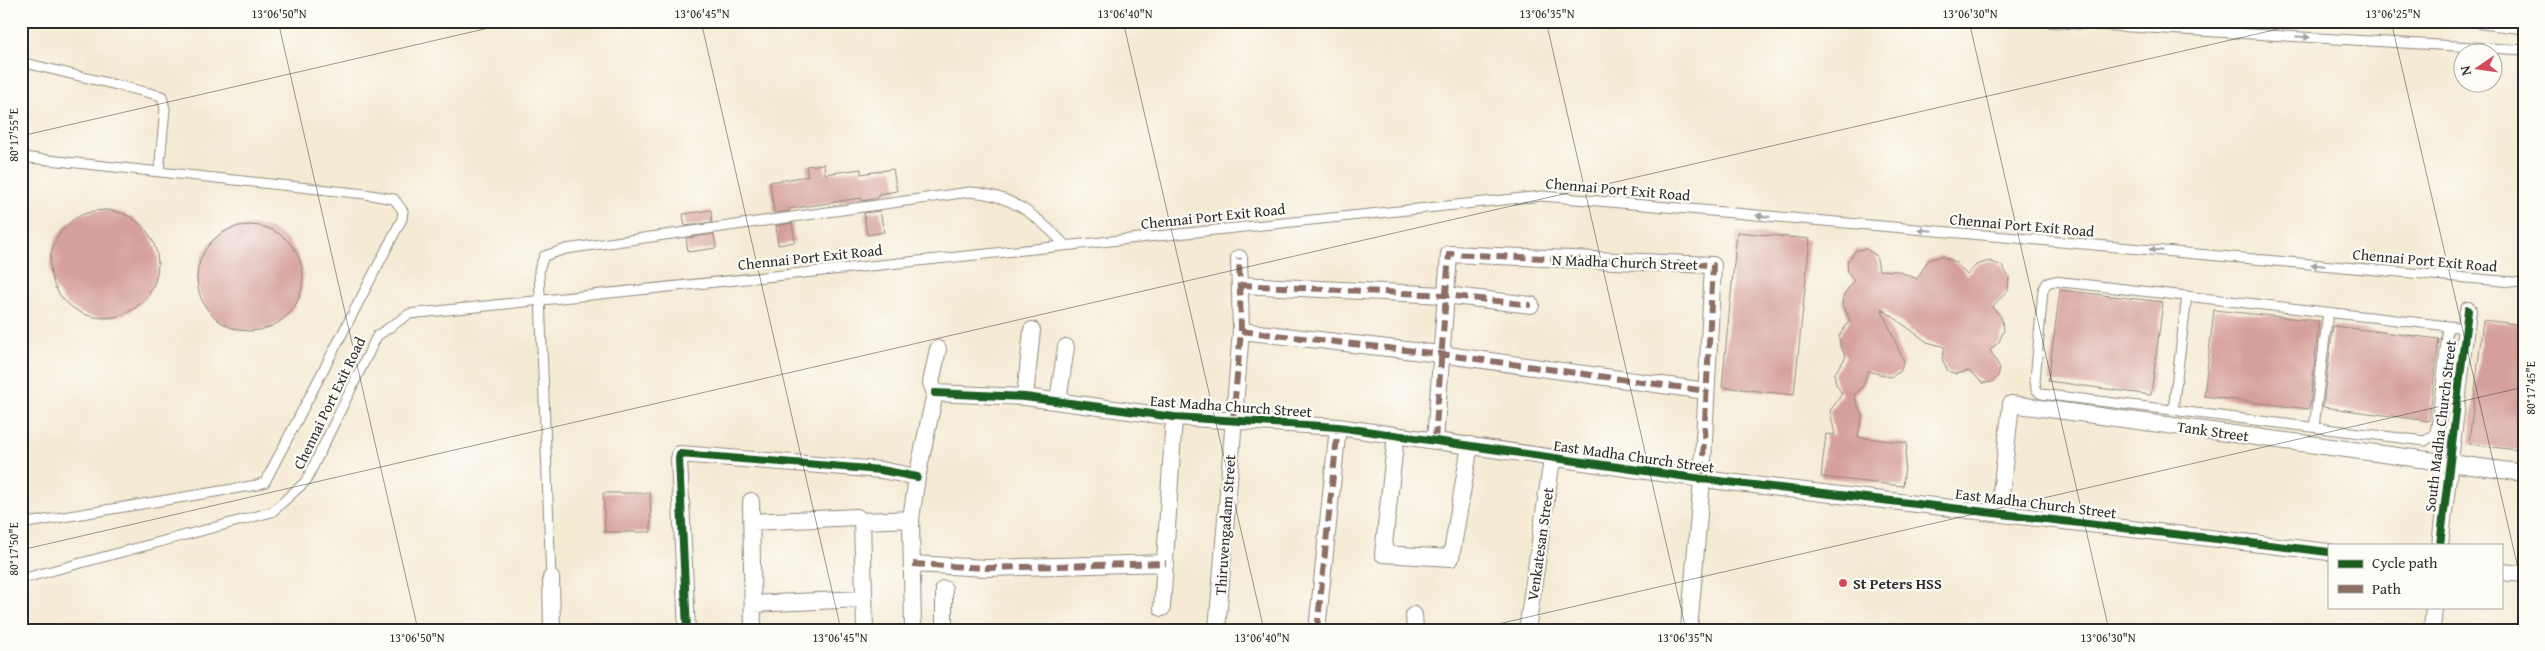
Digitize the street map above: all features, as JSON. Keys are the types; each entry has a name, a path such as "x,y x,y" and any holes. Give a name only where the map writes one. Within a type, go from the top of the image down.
{"street":[{"name":"N Madha Church Street","path":"1435,440 1449,254 1713,266 1702,479 1689,630"},
{"name":"Thiruvengadam Street","path":"1217,630 1240,331 1239,258"},
{"path":"1240,285 1445,295 1530,305"},
{"name":"South Madha Church Street","path":"2440,544 2468,310"},
{"path":"1025,397 1032,330"},
{"path":"1240,331 1440,354 1706,391"},
{"path":"1058,401 1066,347"},
{"path":"913,630 911,519 917,477 935,392 931,383 938,349"},
{"name":"East Madha Church Street","path":"935,392 1025,397 1174,417 1338,427 1702,479 2328,552"},
{"name":"Tank Street","path":"1998,512 2011,404 2524,473"},
{"path":"1162,608 1174,417"},
{"path":"1317,630 1338,427"},
{"path":"1396,435 1383,554 1450,558 1470,446"},
{"path":"687,630 680,454 881,470 917,477"},
{"name":"Venkatesan Street","path":"1527,630 1552,459"},
{"path":"752,502 753,630"},
{"path":"752,522 857,516 862,521 865,630"},
{"path":"862,521 911,519"},
{"path":"912,564 986,568 1166,563"},
{"path":"2502,572 2524,574"},
{"path":"551,578 552,630"},
{"path":"944,588 944,630"},
{"path":"753,604 863,599"},
{"path":"2432,630 2434,608"}],"lane":[{"path":"2027,21 2524,50"},
{"path":"2476,21 2482,24 2524,29"},
{"path":"21,62 162,96 165,109 159,172"},
{"path":"21,157 387,197 394,199 400,204 403,211 402,218 264,482 257,485 21,524"},
{"path":"551,578 540,299 540,263 544,256 553,251 969,192 989,194 1023,207 1041,221 1065,245"},
{"name":"Chennai Port Exit Road","path":"21,579 272,512 306,481 377,336 409,314 1542,196 2524,283"},
{"path":"2448,326 2436,427 2430,439 2425,441 2042,394 2036,389 2035,381 2043,290 2047,284 2054,281 2466,328"},
{"path":"2173,410 2187,296"},
{"path":"2314,427 2328,312"}],"building":[{"path":"824,164 825,174 861,169 861,174 893,169 897,191 878,194 878,198 862,201 861,198 774,213 770,182 808,176 806,166"},
{"path":"104,210 125,214 142,226 154,243 158,264 154,285 142,302 125,314 104,318 83,314 66,302 54,285 50,264 54,243 66,226 83,214"},
{"path":"711,210 712,222 685,226 683,214"},
{"path":"880,211 884,232 867,235 864,213"},
{"path":"792,223 795,242 778,245 776,226"},
{"path":"250,225 270,229 288,240 299,258 303,278 299,298 288,316 270,327 250,331 230,327 212,316 201,298 197,278 201,258 212,240 230,229"},
{"path":"1737,232 1810,239 1794,395 1722,387"},
{"path":"714,234 716,248 688,252 686,238"},
{"path":"1866,249 1876,255 1879,270 1898,271 1917,279 1928,260 1941,256 1954,261 1967,275 1976,265 1989,261 2002,266 2009,277 2008,290 1992,307 2001,317 2004,330 1999,342 1990,350 2000,368 1998,376 1992,382 1983,383 1969,371 1956,374 1948,371 1942,359 1945,347 1927,342 1881,308 1904,362 1900,372 1890,377 1868,371 1862,388 1854,395 1862,416 1858,437 1907,443 1903,486 1821,477 1826,434 1835,435 1830,411 1842,394 1836,384 1834,374 1846,357 1840,346 1839,336 1850,320 1842,304 1844,294 1854,281 1848,272 1847,262 1856,250"},
{"path":"2060,290 2163,302 2151,395 2048,381"},
{"path":"2214,310 2319,321 2308,409 2204,396"},
{"path":"2483,320 2524,325 2524,451 2469,444"},
{"path":"2333,326 2439,339 2429,421 2323,407"},
{"path":"603,493 650,493 651,532 605,532"}],"marked path":[{"path":"1435,440 1449,254 1713,265 1702,479"},
{"path":"1233,421 1241,331 1239,258"},
{"path":"1240,285 1445,295 1531,305"},
{"path":"1241,331 1440,354 1706,391"},
{"path":"1317,630 1338,427"},
{"path":"913,564 986,568 1166,563"}],"cycle path":[{"path":"2440,544 2468,310"},
{"path":"935,393 1025,397 1174,417 1338,427 1702,479 2328,552"},
{"path":"687,630 680,454 881,470 917,477"}],"place":[{"name":"St Peters HSS","path":"1843,583"}]}
